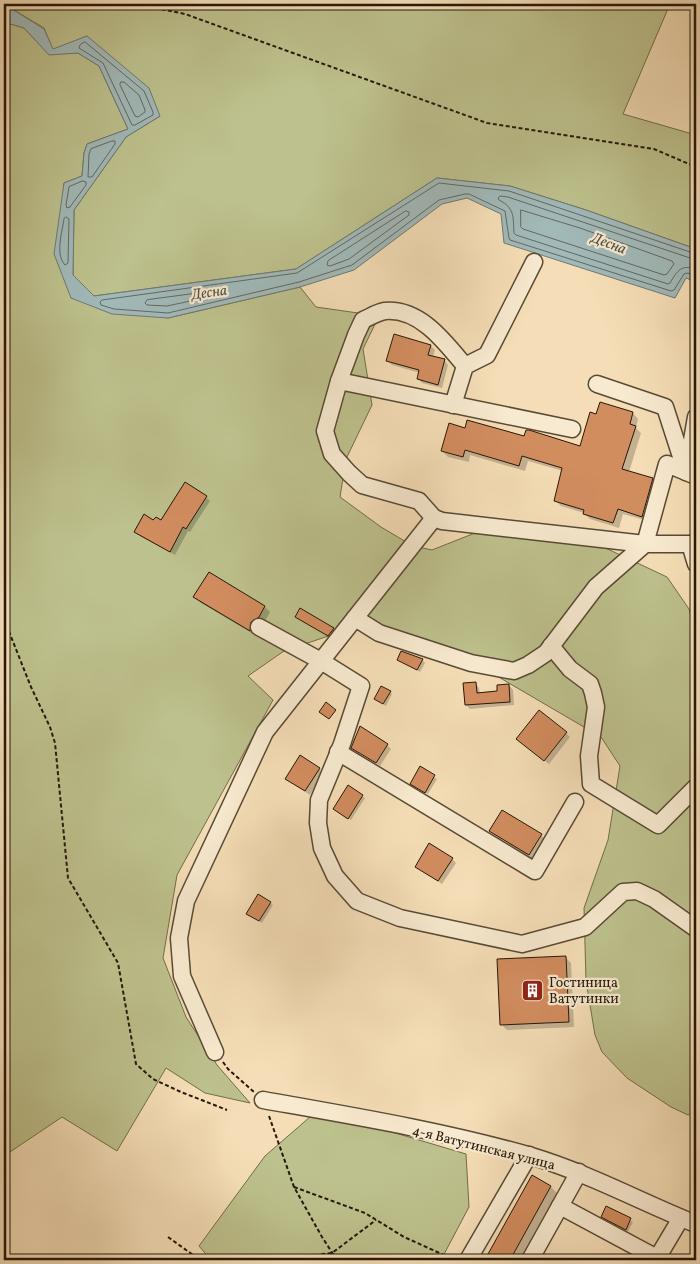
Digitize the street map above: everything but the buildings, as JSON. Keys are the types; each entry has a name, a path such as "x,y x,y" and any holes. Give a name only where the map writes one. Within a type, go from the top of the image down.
{"street":[{"path":"453,405 465,366 487,354 534,262"},
{"path":"465,366 434,330 408,314 384,311 363,320 339,381 325,431 332,454 362,485 419,501 434,518 442,521 645,544 693,544 696,564"},
{"path":"339,381 572,429"},
{"path":"597,384 665,407 693,472"},
{"path":"693,472 696,417"},
{"path":"355,618 379,633 461,660 514,671 528,665 546,653 596,587 645,544 667,464 693,472"},
{"path":"215,1052 182,976 179,938 186,901 265,732 434,518"},
{"path":"259,627 321,661 360,686 338,752 319,800 318,823 322,848 335,876 357,901 400,918 522,944 585,927 624,892 636,891 654,900 696,928"},
{"path":"551,646 570,669 590,684 596,707 589,756 591,784 658,825 696,787"},
{"path":"338,752 535,871 575,802"},
{"name":"4-я Ватутинская улица","path":"263,1100 370,1119 486,1144 529,1156 578,1172 696,1224"},
{"path":"468,1260 529,1156"},
{"path":"530,1260 578,1172"},
{"path":"560,1206 656,1259 681,1218"}],"path":[{"path":"136,4 185,14 487,123 654,149 696,167"},
{"path":"4,619 55,743 68,878 118,963 136,1064 153,1079 180,1092 227,1110"},
{"path":"215,1052 228,1069 263,1100 294,1187 337,1260"},
{"path":"294,1187 365,1213 404,1237 455,1260"},
{"path":"276,1260 332,1253 376,1220"},
{"path":"168,1237 200,1260"}],"green space":[{"path":"4,4 670,4 623,114 696,135 696,249 586,210 510,186 437,178 296,269 94,296 73,275 74,210 126,137 160,116 87,36 53,50 44,28"},
{"path":"4,22 24,28 49,54 78,53 99,66 128,129 87,144 84,153 82,176 64,183 71,298 168,318 300,287 316,307 379,316 363,349 372,405 346,459 340,497 381,527 413,546 432,550 485,529 580,536 667,577 689,609 696,631 696,1113 688,1115 671,1107 627,1078 602,1052 595,1035 586,981 584,908 608,840 620,766 601,737 449,648 358,626 284,651 248,676 273,700 177,875 163,958 186,1017 217,1065 250,1103 205,1093 166,1068 117,1151 62,1117 4,1156"},
{"path":"318,1110 466,1154 469,1207 441,1260 211,1260 199,1246 265,1156"}],"water":[{"name":"Десна","path":"4,4 44,29 53,49 87,36 149,88 160,116 126,137 74,210 73,275 94,296 296,269 437,178 510,186 586,210 696,249 696,282 686,278 675,298 504,243 501,214 467,198 442,204 354,270 300,287 168,318 112,314 71,298 54,254 64,183 82,176 84,153 87,144 128,129 99,66 78,53 49,55 24,28 4,22"}],"place":[{"name":"Гостиница Ватутинки","path":"533,990"}]}
